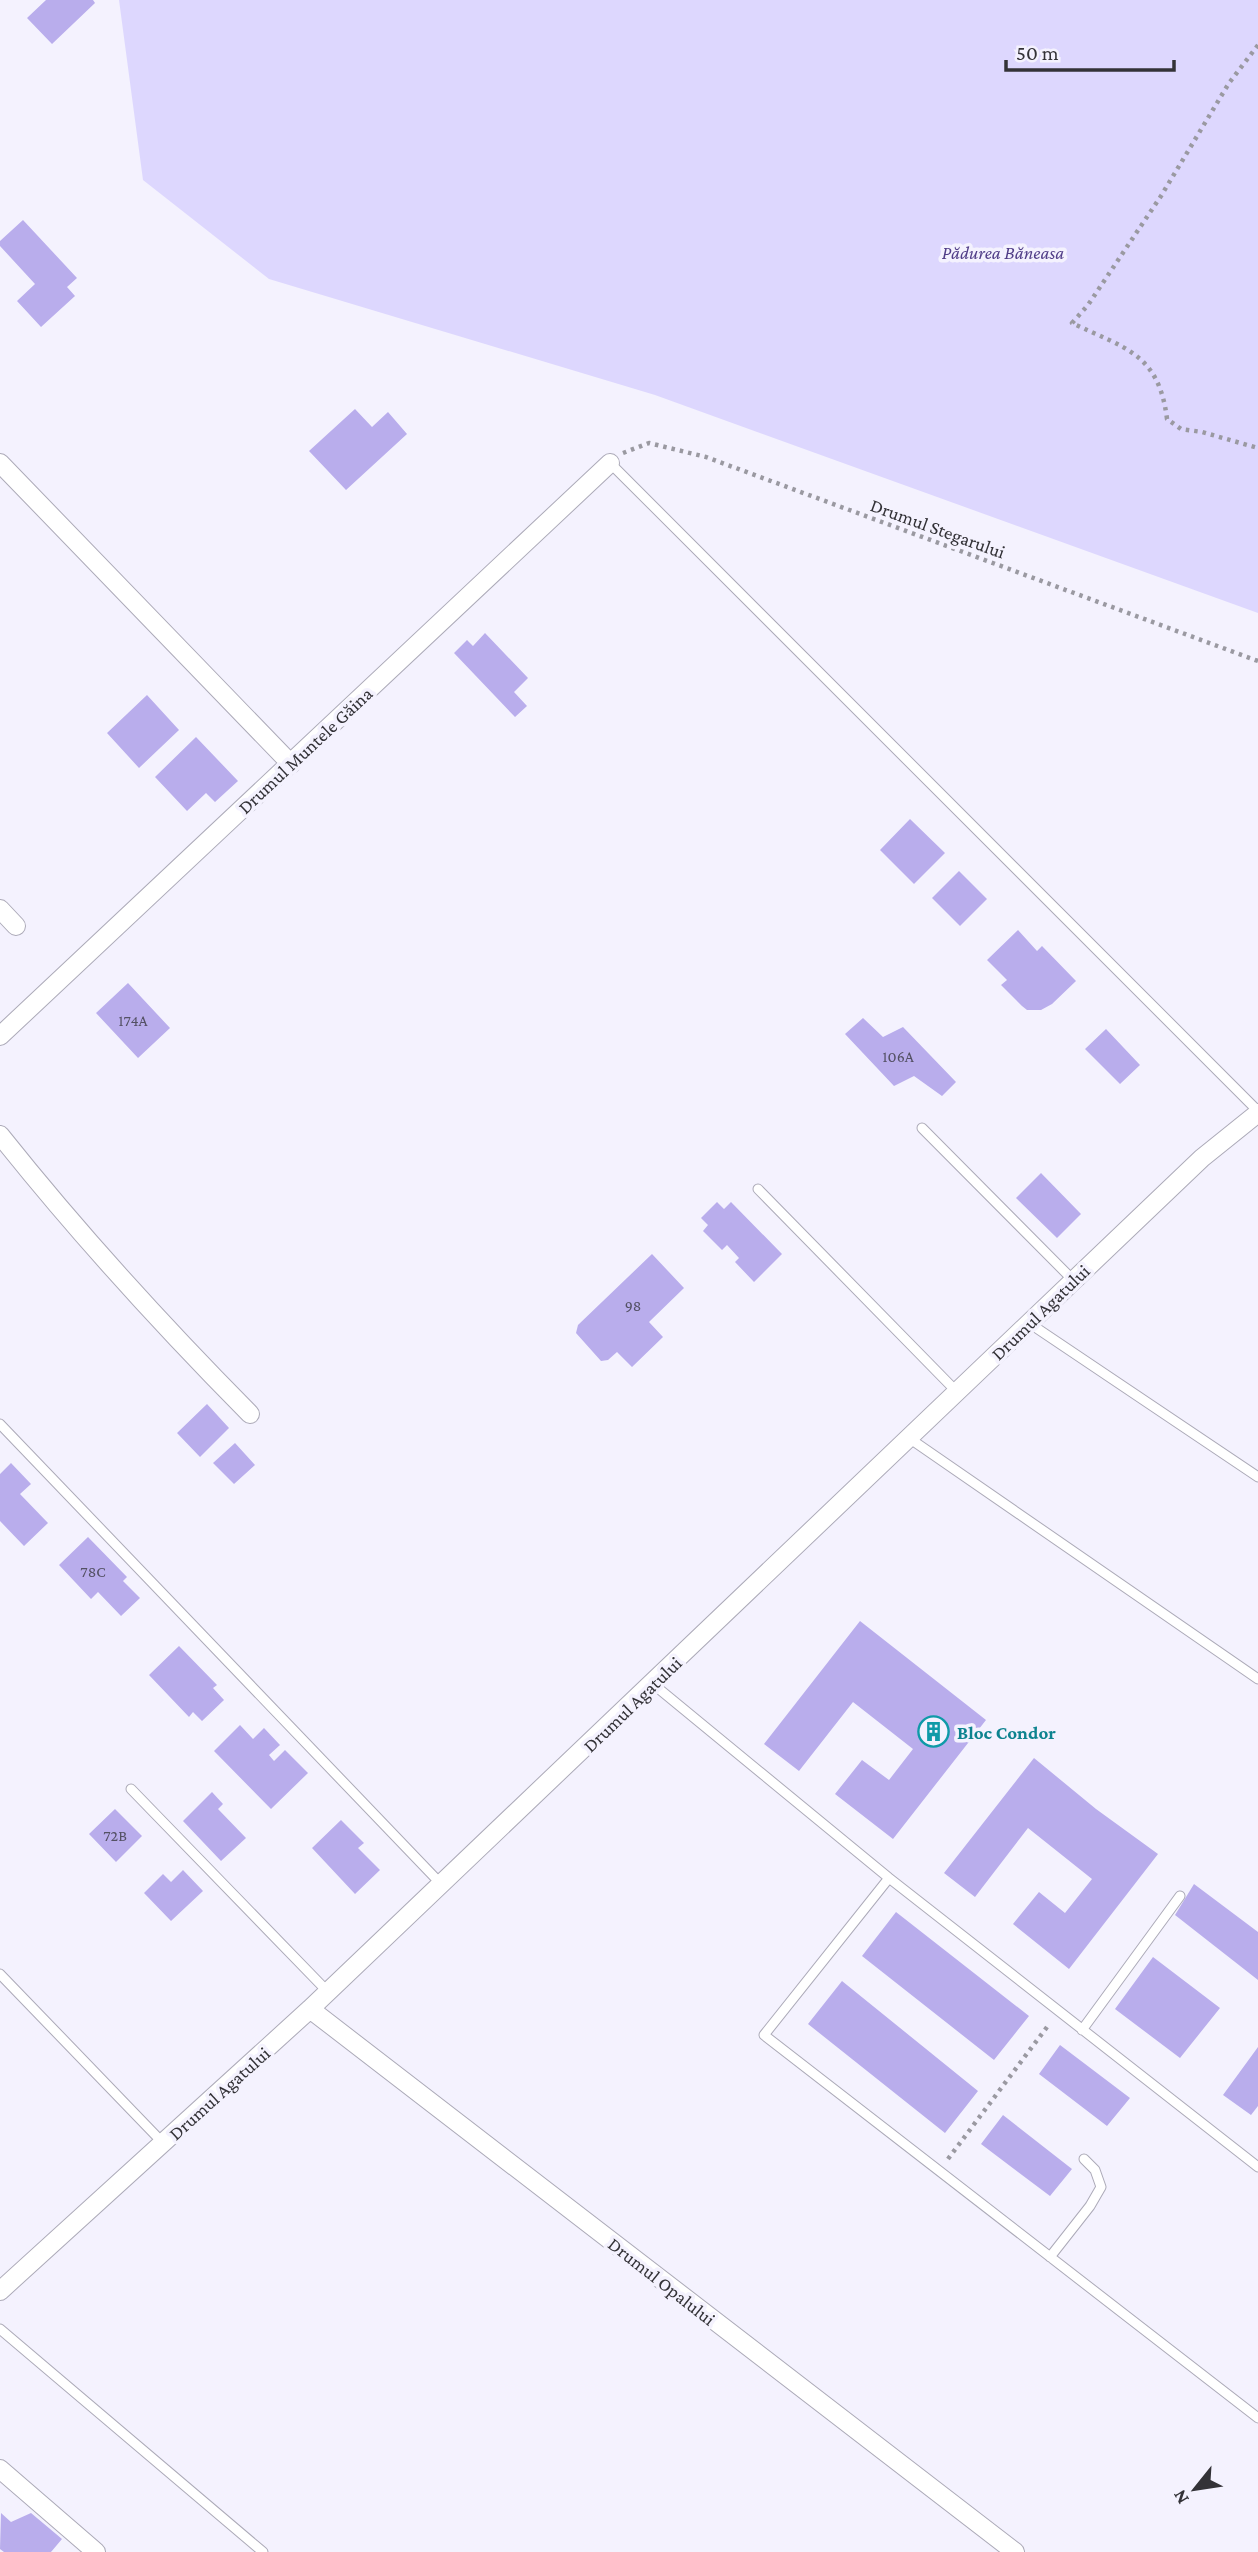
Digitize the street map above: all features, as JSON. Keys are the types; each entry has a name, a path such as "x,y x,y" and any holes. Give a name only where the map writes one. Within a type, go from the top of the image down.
{"street":[{"path":"0,463 291,764"},
{"name":"Drumul Muntele Găina","path":"0,1036 610,463"},
{"path":"0,909 16,926"},
{"name":"Drumul Agatului","path":"0,2291 310,2010 1073,1280 1202,1158 1258,1112"},
{"path":"0,1135 72,1224 250,1414"},
{"name":"Drumul Opalului","path":"310,2010 1015,2552"},
{"path":"0,2469 96,2552"}],"lane":[{"path":"610,463 1258,1112"},
{"path":"922,1128 1073,1280"},
{"path":"758,1189 957,1392"},
{"path":"1029,1323 1258,1477"},
{"path":"0,1424 442,1885"},
{"path":"909,1438 1258,1679"},
{"path":"653,1684 889,1878 1258,2167"},
{"path":"131,1789 328,1992"},
{"path":"889,1878 764,2035 1258,2418"},
{"path":"1082,2030 1180,1896"},
{"path":"0,1974 164,2144"},
{"path":"1050,2257 1090,2206 1101,2187 1095,2170 1084,2160"},
{"path":"0,2329 263,2552"}],"path":[{"path":"1258,45 1229,83 1161,196 1088,305 1072,323 1131,350 1158,379 1167,419 1181,429 1202,432 1258,448"},
{"name":"Drumul Stegarului","path":"610,463 624,452 649,443 706,457 1258,661"},
{"path":"939,2170 1059,2011"}],"green space":[{"name":"Pădurea Băneasa","path":"119,0 1258,0 1258,613 655,395 269,279 143,180"}],"building":[{"path":"46,0 93,0 95,3 52,44 27,18"},
{"path":"23,220 77,278 67,287 75,296 41,327 17,301 35,284 0,246 0,241"},
{"path":"355,409 372,427 388,412 407,434 346,490 309,451"},
{"path":"485,633 528,678 514,692 527,706 515,717 454,653 467,640 473,646"},
{"path":"147,695 179,730 139,768 107,733"},
{"path":"196,737 238,781 215,802 206,793 187,811 155,777"},
{"path":"910,819 945,853 914,884 880,850"},
{"path":"959,871 987,899 960,926 932,898"},
{"path":"1018,930 1037,951 1042,946 1076,981 1052,1004 1041,1010 1027,1010 1022,1006 1001,985 1007,980 987,960"},
{"path":"128,983 170,1028 138,1058 96,1013"},
{"path":"863,1018 883,1037 903,1027 956,1082 942,1096 914,1076 894,1086 845,1034"},
{"path":"1106,1029 1140,1065 1120,1084 1085,1049"},
{"path":"1041,1173 1081,1214 1057,1238 1016,1198"},
{"path":"717,1202 724,1209 731,1202 782,1254 754,1282 735,1262 739,1258 727,1245 722,1250 703,1231 708,1225 701,1218"},
{"path":"652,1254 684,1288 649,1322 663,1337 632,1367 617,1352 608,1360 601,1361 576,1333 578,1325"},
{"path":"207,1404 229,1428 200,1457 177,1433"},
{"path":"235,1443 255,1465 234,1484 213,1463"},
{"path":"11,1463 31,1484 20,1494 48,1523 24,1546 0,1521 0,1474"},
{"path":"88,1537 127,1577 123,1581 140,1598 121,1616 98,1592 91,1599 59,1565"},
{"name":"Bloc Condor","path":"860,1621 986,1720 893,1839 835,1794 862,1760 889,1780 913,1749 853,1702 799,1771 764,1744"},
{"path":"179,1646 217,1685 213,1688 224,1700 202,1721 193,1712 189,1717 149,1675"},
{"path":"240,1725 253,1739 264,1728 280,1745 269,1755 274,1761 285,1750 308,1773 271,1809 214,1751"},
{"path":"1034,1758 1096,1809 1158,1854 1069,1969 1013,1924 1039,1892 1065,1913 1092,1879 1028,1828 975,1897 944,1873"},
{"path":"212,1792 223,1804 218,1809 246,1838 221,1861 183,1821"},
{"path":"115,1809 142,1836 116,1862 89,1834"},
{"path":"341,1820 364,1843 358,1848 380,1870 355,1894 312,1848"},
{"path":"183,1870 203,1891 171,1921 144,1893 163,1874 171,1882"},
{"path":"1194,1884 1258,1932 1258,1980 1175,1915"},
{"path":"896,1912 1029,2016 994,2060 862,1956"},
{"path":"1153,1957 1220,2008 1180,2058 1115,2009"},
{"path":"842,1981 978,2091 945,2133 808,2024"},
{"path":"1060,2045 1130,2098 1107,2126 1039,2074"},
{"path":"1258,2047 1258,2106 1251,2115 1223,2095"},
{"path":"1003,2115 1072,2169 1050,2196 981,2144"},
{"path":"1,2513 11,2522 31,2513 62,2539 51,2552 4,2552 0,2549"}],"place":[{"name":"Bloc Condor","path":"934,1732"}]}
